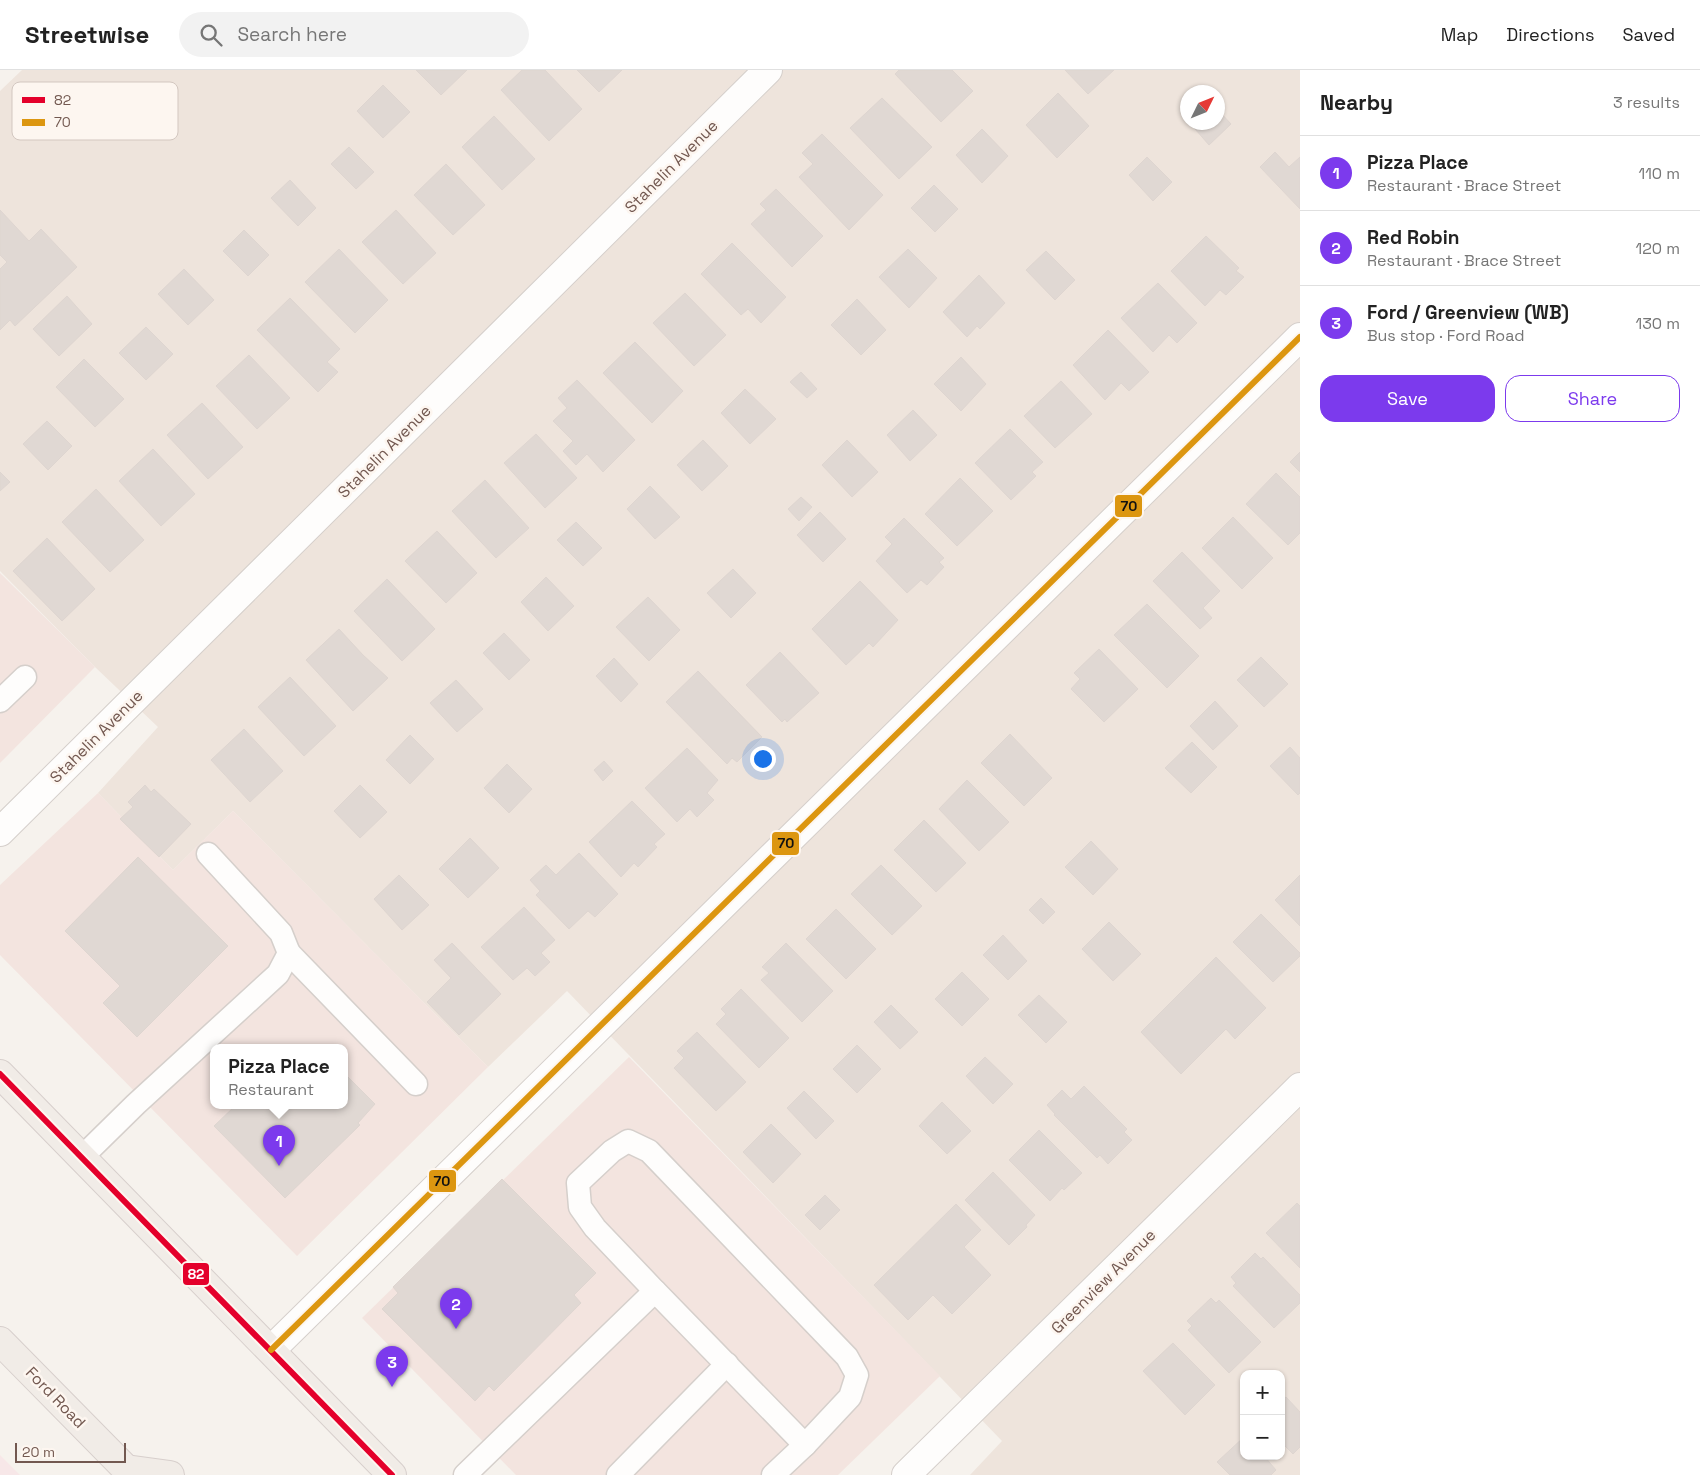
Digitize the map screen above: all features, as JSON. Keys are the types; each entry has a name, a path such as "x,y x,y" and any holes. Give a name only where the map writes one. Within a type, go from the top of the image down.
{"main road":[{"path":"0,1074 392,1475"},
{"path":"0,1086 30,1105"},
{"name":"Ford Road","path":"0,1341 129,1472"},
{"path":"129,1472 170,1475"}],"street":[{"name":"Stahelin Avenue","path":"0,832 768,70"},
{"path":"271,1350 1300,337"},
{"name":"Greenview Avenue","path":"906,1475 1300,1087"}],"lane":[{"path":"0,701 25,677"},
{"path":"208,854 281,933 289,953 416,1084"},
{"path":"82,1158 136,1104 278,974 289,953"},
{"path":"773,1475 805,1444 850,1397 857,1375 847,1357 649,1151 628,1141 612,1151 578,1183 580,1207 595,1228 805,1444"},
{"path":"465,1475 655,1290"},
{"path":"618,1475 727,1364"}],"shaded area":[{"path":"22,70 1300,70 1300,1475 970,1475 1002,1441 567,991 488,1067 233,811 173,870 98,793 158,727 95,667 0,571 0,91"},
{"path":"0,573 95,667 0,763"},
{"path":"98,793 173,870 233,811 488,1067 297,1256 0,955 0,885"},
{"path":"629,1057 940,1376 838,1475 516,1475 362,1318"},
{"path":"0,1455 20,1475 0,1475"}],"building":[{"path":"416,70 467,70 441,95"},
{"path":"522,70 545,70 582,109 549,141 501,90"},
{"path":"577,70 622,70 599,92"},
{"path":"899,70 952,70 973,91 941,122 895,74"},
{"path":"1065,70 1114,70 1088,94"},
{"path":"383,85 410,112 383,138 357,111"},
{"path":"1058,93 1089,126 1057,158 1026,125"},
{"path":"882,98 932,147 899,179 850,128"},
{"path":"494,116 535,159 502,190 462,147"},
{"path":"1225,118 1231,124 1225,130"},
{"path":"982,129 1008,156 982,183 956,155"},
{"path":"1196,130 1225,130 1209,145"},
{"path":"822,134 883,195 849,230 799,177 813,164 802,153"},
{"path":"349,147 374,172 356,189 331,164"},
{"path":"1275,152 1289,167 1300,157 1300,209 1260,167"},
{"path":"1147,157 1172,182 1153,201 1129,175"},
{"path":"446,164 485,205 453,235 414,195"},
{"path":"290,180 316,208 298,226 271,198"},
{"path":"934,185 958,209 935,232 911,208"},
{"path":"776,189 823,236 792,267 751,224 766,210 760,204"},
{"path":"0,210 29,241 41,229 77,267 15,326 10,320 0,330 0,269 7,262 0,255"},
{"path":"396,210 436,253 403,284 362,242"},
{"path":"244,230 269,255 248,276 223,251"},
{"path":"1206,236 1239,268 1236,271 1244,277 1226,295 1220,290 1205,306 1171,271"},
{"path":"732,243 786,297 761,323 748,309 741,315 701,274"},
{"path":"339,249 388,300 355,333 305,282"},
{"path":"908,249 937,278 909,308 879,277"},
{"path":"1046,251 1075,280 1055,300 1026,270"},
{"path":"184,269 214,300 188,325 158,294"},
{"path":"979,275 1005,303 980,329 977,326 967,337 943,312"},
{"path":"1158,283 1197,323 1177,343 1169,335 1153,352 1121,318"},
{"path":"685,293 726,335 694,366 653,323"},
{"path":"67,296 92,324 59,356 33,329"},
{"path":"290,298 340,349 327,362 338,372 318,392 257,330"},
{"path":"857,299 886,330 861,355 831,325"},
{"path":"146,327 173,354 146,380 119,353"},
{"path":"1108,330 1149,372 1129,391 1121,383 1105,400 1073,365"},
{"path":"635,342 683,391 652,423 603,373"},
{"path":"249,355 290,398 257,429 216,386"},
{"path":"961,357 986,384 961,411 934,384"},
{"path":"84,359 124,399 95,427 56,387"},
{"path":"801,372 817,389 807,398 790,382"},
{"path":"577,380 635,440 603,472 587,454 576,465 563,451 573,441 553,421 567,408 558,398"},
{"path":"1061,381 1092,414 1055,448 1024,416"},
{"path":"745,389 776,419 750,444 721,413"},
{"path":"202,403 243,447 208,479 167,435"},
{"path":"913,410 937,435 910,461 887,435"},
{"path":"47,421 72,446 48,470 23,444"},
{"path":"1010,429 1043,462 1032,472 1036,476 1011,500 975,463"},
{"path":"536,434 577,478 545,508 504,463"},
{"path":"703,440 728,466 702,491 677,465"},
{"path":"847,440 878,472 852,497 822,465"},
{"path":"153,449 195,494 161,526 119,481"},
{"path":"1300,452 1300,472 1290,462"},
{"path":"0,472 10,482 0,491"},
{"path":"1276,473 1300,497 1300,533 1288,545 1246,504"},
{"path":"960,478 993,511 957,546 925,514"},
{"path":"485,480 529,528 496,558 452,511"},
{"path":"650,486 680,517 655,539 627,509"},
{"path":"96,489 144,540 110,572 62,522"},
{"path":"801,497 812,507 799,521 788,509"},
{"path":"820,512 846,539 823,562 797,535"},
{"path":"1233,517 1273,558 1242,589 1202,548"},
{"path":"904,518 944,558 939,562 944,567 927,585 921,580 907,593 876,561 892,544 885,537"},
{"path":"576,522 602,548 583,566 557,540"},
{"path":"437,531 477,573 446,603 405,561"},
{"path":"47,538 95,589 62,621 13,571"},
{"path":"1182,552 1220,591 1203,608 1212,618 1200,629 1153,581"},
{"path":"733,569 756,593 731,618 707,593"},
{"path":"546,577 574,606 548,631 521,602"},
{"path":"387,579 435,629 402,661 354,611"},
{"path":"860,581 898,620 873,647 869,643 846,665 812,629"},
{"path":"648,597 680,630 649,661 616,627"},
{"path":"1147,604 1199,656 1167,688 1114,635"},
{"path":"339,629 388,678 353,711 306,660"},
{"path":"504,633 530,660 509,680 483,653"},
{"path":"1099,649 1138,689 1104,722 1071,689 1080,679 1074,673"},
{"path":"780,652 819,693 787,722 785,719 782,722 746,685"},
{"path":"1261,657 1288,684 1264,707 1237,680"},
{"path":"614,658 638,684 621,702 596,676"},
{"path":"698,671 762,737 737,762 732,758 727,764 666,702"},
{"path":"290,677 336,726 304,756 258,707"},
{"path":"456,680 483,709 457,732 430,703"},
{"path":"1215,701 1238,726 1213,750 1190,726"},
{"path":"244,729 283,771 250,802 211,760"},
{"path":"1010,734 1052,778 1024,806 981,763"},
{"path":"410,735 434,759 410,784 386,760"},
{"path":"1192,742 1217,767 1191,793 1165,768"},
{"path":"1290,747 1300,758 1300,793 1298,795 1270,766"},
{"path":"687,748 718,780 707,793 714,800 697,817 690,809 677,822 645,788"},
{"path":"604,761 613,771 603,781 594,770"},
{"path":"507,764 532,789 509,813 484,788"},
{"path":"967,780 1009,822 979,851 939,809"},
{"path":"145,785 151,792 154,789 191,824 159,857 120,819 133,807 128,802"},
{"path":"360,785 387,812 360,838 334,811"},
{"path":"632,801 665,834 654,844 657,847 638,867 634,863 621,877 589,842"},
{"path":"924,820 966,863 936,892 894,850"},
{"path":"470,838 499,868 468,898 439,869"},
{"path":"1091,841 1118,869 1093,895 1065,867"},
{"path":"579,853 618,894 595,917 588,911 569,929 536,895 540,891 530,880 546,865 556,875"},
{"path":"138,857 228,946 137,1037 103,1003 120,986 65,931"},
{"path":"881,865 922,906 892,935 851,894"},
{"path":"399,875 429,905 402,930 374,899"},
{"path":"1300,875 1300,926 1275,900"},
{"path":"1041,898 1055,912 1043,924 1029,910"},
{"path":"524,907 555,940 541,953 550,962 535,976 527,968 513,980 481,947"},
{"path":"836,909 876,949 846,979 806,939"},
{"path":"1261,914 1300,953 1300,956 1273,982 1233,942"},
{"path":"1109,922 1141,954 1113,981 1082,949"},
{"path":"1003,935 1027,961 1008,980 983,955"},
{"path":"452,943 501,994 459,1035 427,1002 451,978 434,960"},
{"path":"786,943 833,991 802,1022 761,980 769,973 762,967"},
{"path":"1216,957 1266,1008 1235,1039 1226,1029 1181,1074 1141,1032"},
{"path":"962,972 989,999 962,1026 935,999"},
{"path":"741,989 789,1038 759,1068 716,1024 726,1014 721,1009"},
{"path":"1039,995 1067,1022 1046,1043 1018,1015"},
{"path":"891,1005 918,1032 900,1049 874,1022"},
{"path":"697,1032 746,1082 716,1111 674,1068 684,1058 677,1051"},
{"path":"857,1045 881,1069 857,1093 833,1069"},
{"path":"985,1057 1013,1084 993,1104 966,1076"},
{"path":"348,1077 375,1104 358,1123 360,1125 285,1198 214,1126 232,1109 348,1109"},
{"path":"1084,1086 1127,1129 1124,1132 1132,1140 1108,1164 1100,1155 1097,1158 1054,1115 1047,1105 1062,1090 1071,1099"},
{"path":"804,1091 834,1121 816,1139 787,1108"},
{"path":"942,1102 971,1131 947,1154 919,1126"},
{"path":"771,1124 801,1154 773,1183 743,1152"},
{"path":"1039,1130 1082,1173 1064,1190 1062,1188 1050,1201 1009,1160"},
{"path":"993,1172 1035,1215 1026,1225 1027,1227 1009,1245 965,1200"},
{"path":"502,1179 596,1273 574,1295 581,1303 494,1391 489,1386 475,1401 382,1309 398,1293 393,1287"},
{"path":"825,1195 840,1210 820,1230 805,1215"},
{"path":"1297,1203 1300,1206 1300,1268 1266,1233"},
{"path":"956,1204 981,1230 964,1247 991,1275 952,1314 933,1295 908,1320 874,1285"},
{"path":"1255,1253 1261,1259 1263,1257 1300,1295 1300,1303 1274,1328 1233,1286 1236,1283 1231,1277"},
{"path":"1211,1298 1216,1303 1219,1300 1261,1342 1229,1373 1188,1330 1192,1326 1187,1321"},
{"path":"1173,1343 1215,1385 1185,1415 1143,1371"},
{"path":"1285,1398 1300,1412 1300,1447 1293,1454 1285,1446"},
{"path":"1240,1441 1240,1460 1267,1460 1276,1470 1271,1475 1230,1475 1217,1462"}],"transit line":[{"name":"70","path":"271,1350 1300,337"},
{"name":"82","path":"0,1074 392,1475"}],"place":[{"name":"Pizza Place","path":"279,1166"},
{"name":"Red Robin","path":"456,1329"},
{"name":"Ford / Greenview (WB)","path":"392,1387"}]}
